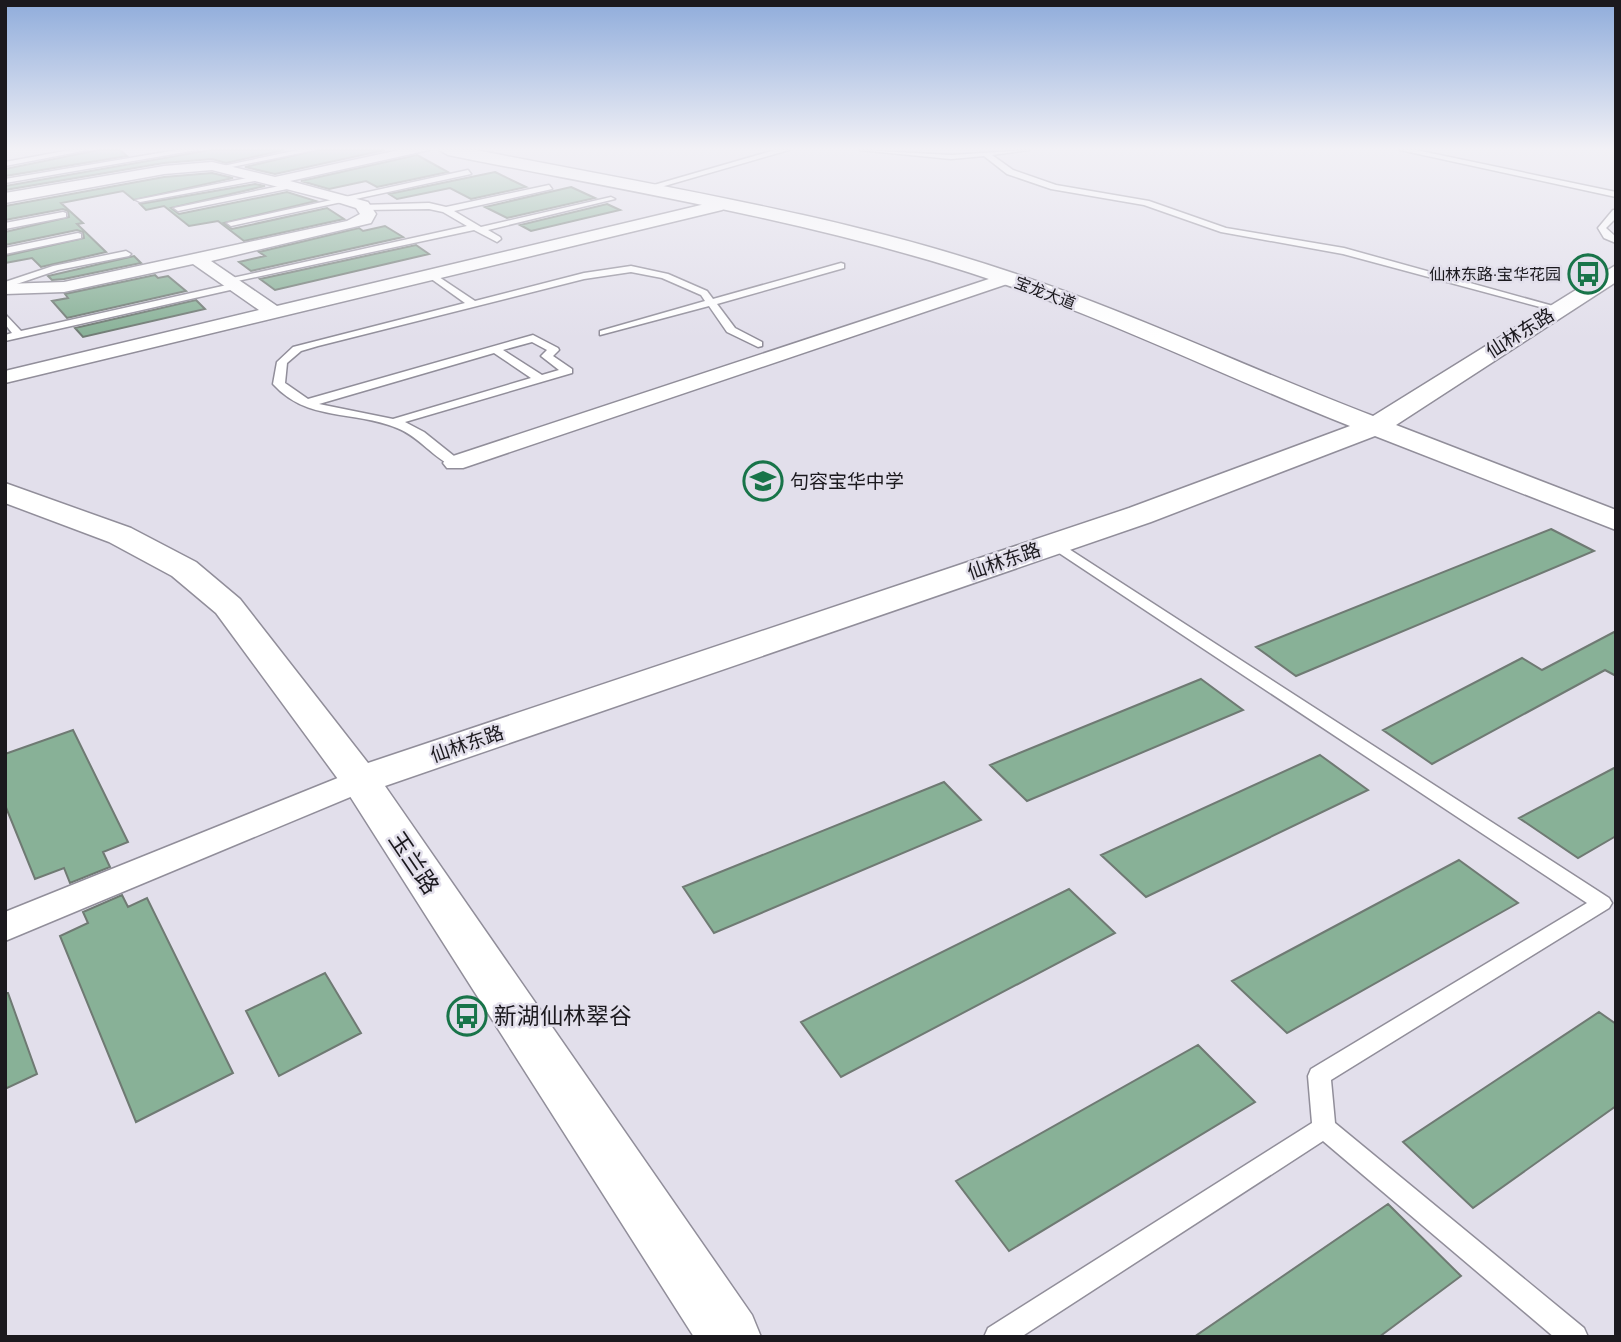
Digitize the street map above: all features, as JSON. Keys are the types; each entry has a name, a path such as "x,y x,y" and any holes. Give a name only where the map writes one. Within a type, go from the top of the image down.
{"street":[{"path":"6,289 64,287 197,260 352,225 365,220 367,213"},
{"path":"5,377 691,213"},
{"name":"宝龙大道","path":"757,213 850,233 1007,278 1616,521"},
{"path":"197,260 275,313"},
{"name":"仙林东路","path":"360,780 1140,515 1377,425 1616,272"},
{"path":"455,463 1007,278"},
{"name":"玉兰路","path":"5,492 120,535 184,569 228,606 360,780 730,1337"},
{"path":"5,927 360,780"}],"lane":[{"path":"231,223 280,213"},
{"path":"241,230 329,213"},
{"path":"450,213 497,239"},
{"path":"5,338 232,283 548,213"},
{"path":"1174,213 1224,230 1344,251 1559,309"},
{"path":"1615,213 1602,228 1607,236 1616,240"},
{"path":"5,226 63,215"},
{"path":"5,251 78,236"},
{"path":"6,289 56,268 126,254"},
{"path":"604,333 841,266"},
{"path":"455,463 414,430 394,422 327,411 304,404 279,384 278,373 287,355 314,344 584,276 631,269 682,281 704,293 714,302 731,330 758,344"},
{"path":"433,276 473,304"},
{"path":"5,317 19,335"},
{"path":"304,404 533,338 554,350 546,356 548,359 568,370 394,422"},
{"path":"495,349 540,379"},
{"path":"1055,544 1609,898 1319,1076 1324,1128 1575,1337"},
{"path":"997,1337 1324,1128"}],"building":[{"path":"5,213 44,213 5,220"},
{"path":"68,213 72,213 83,223 77,224 106,252 41,267 32,258 5,263 5,256 84,238 83,232 77,230 5,245 5,232 69,217"},
{"path":"172,213 267,213 224,223 232,229 306,213 334,213 344,219 244,241 218,221 189,226"},
{"path":"496,213 531,213 507,218"},
{"path":"571,213 609,213 531,231 520,225"},
{"path":"385,226 403,237 251,271 239,262 265,256 259,252 359,228 363,231"},
{"path":"416,245 429,254 275,290 260,279"},
{"path":"134,256 141,263 64,279 52,280 48,276"},
{"path":"155,275 158,278 168,276 186,291 67,318 52,301 68,298 65,294"},
{"path":"196,300 205,309 83,337 75,328"},
{"path":"1551,529 1594,551 1296,676 1256,647"},
{"path":"1616,631 1616,676 1605,670 1432,764 1383,730 1522,658 1542,670"},
{"path":"1201,679 1243,710 1027,801 990,765"},
{"path":"73,730 128,842 103,852 110,867 70,883 64,868 35,879 5,805 5,754"},
{"path":"1320,755 1368,790 1146,897 1101,855"},
{"path":"1616,767 1616,836 1578,858 1519,818"},
{"path":"944,782 981,820 714,933 683,887"},
{"path":"1459,860 1518,903 1287,1033 1232,981"},
{"path":"1069,889 1115,933 841,1077 801,1022"},
{"path":"122,895 128,907 147,898 233,1073 136,1122 60,936 88,923 83,912"},
{"path":"325,973 361,1033 279,1076 246,1011"},
{"path":"5,993 8,993 37,1074 5,1089"},
{"path":"1599,1012 1616,1024 1616,1106 1473,1208 1403,1142"},
{"path":"1198,1045 1255,1102 1009,1251 956,1181"},
{"path":"1388,1204 1461,1276 1379,1337 1194,1337"}],"place":[{"name":"仙林东路·宝华花园","path":"1588,274"},
{"name":"句容宝华中学","path":"763,481"},
{"name":"新湖仙林翠谷","path":"467,1016"}]}
